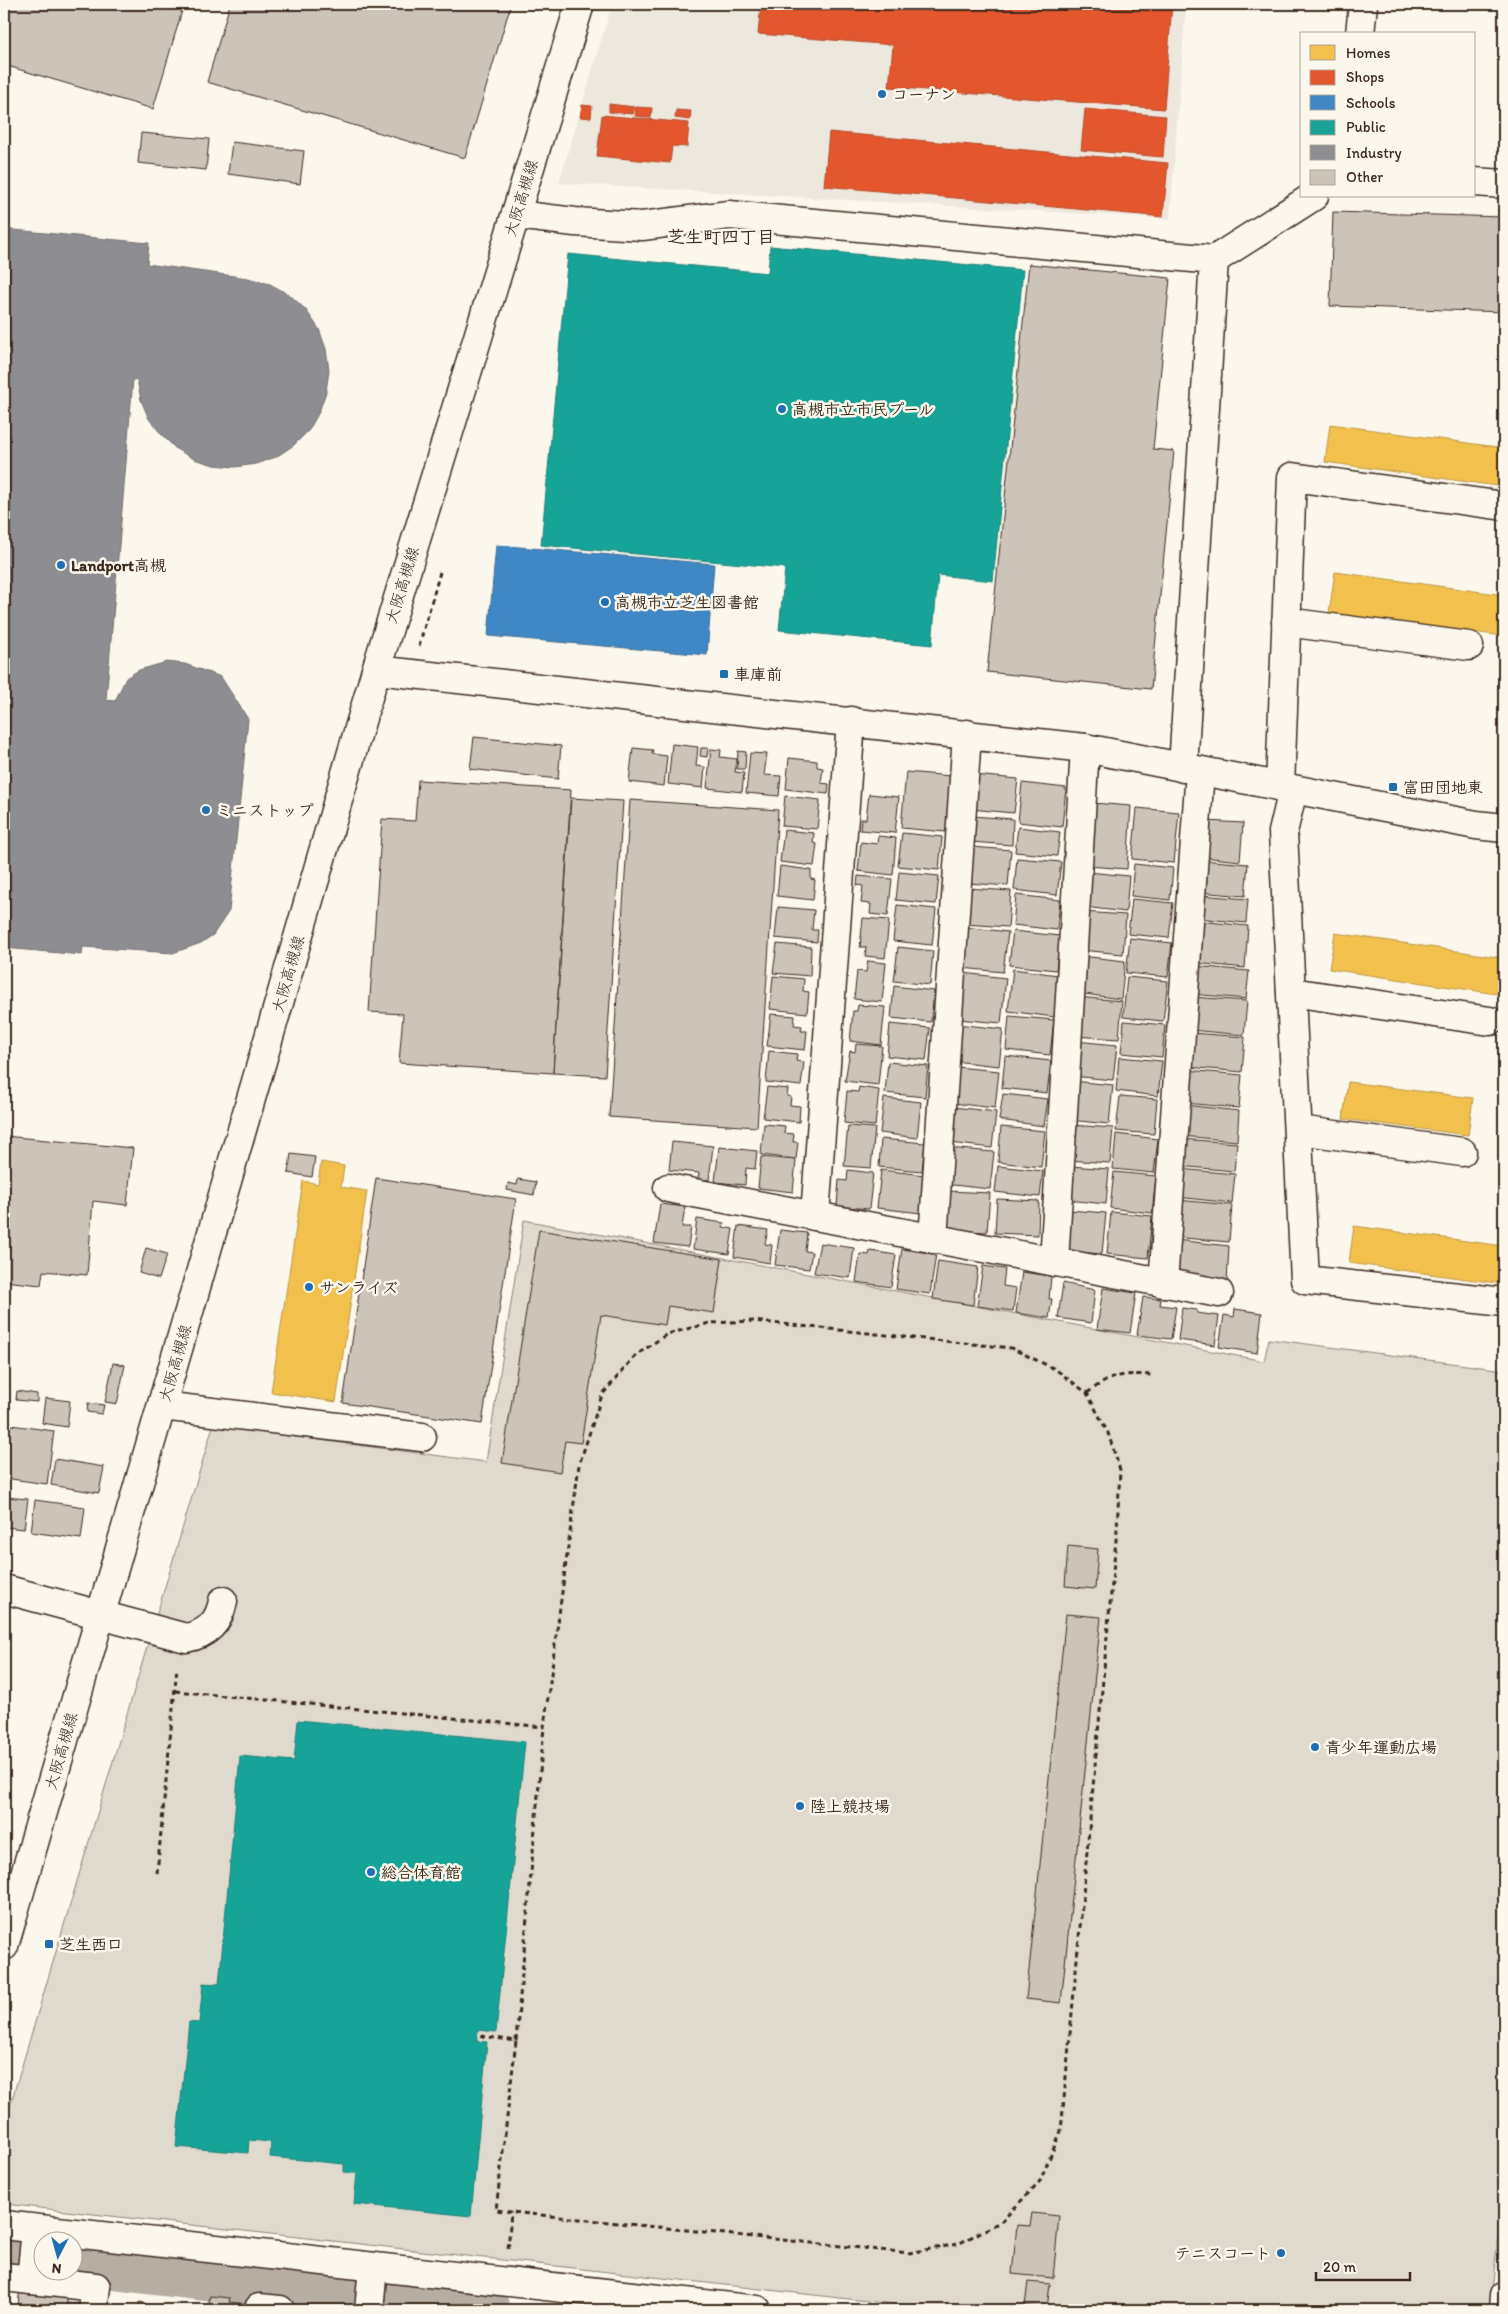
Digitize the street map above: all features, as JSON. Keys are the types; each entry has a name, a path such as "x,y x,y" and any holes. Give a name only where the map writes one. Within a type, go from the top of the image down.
{"street":[{"name":"大阪高槻線","path":"4,1946 376,670 580,4"},
{"path":"1360,32 1363,4"},
{"path":"1476,182 1504,184"},
{"path":"516,215 575,222 642,226 729,216 1214,260 1311,198"},
{"path":"1163,1283 1191,769 1214,260"},
{"path":"1504,506 1292,477 1286,622 1286,789 1282,832 1305,1280 1504,1302"},
{"path":"1286,622 1469,646"},
{"path":"376,670 1085,748 1286,789 1504,828"},
{"path":"815,1216 851,721"},
{"path":"933,1239 967,734"},
{"path":"1054,1262 1085,748"},
{"path":"1291,992 1490,1021"},
{"path":"1298,1130 1462,1152"},
{"path":"668,1188 1219,1294"},
{"path":"162,1406 422,1437"},
{"path":"4,1589 186,1638 197,1636 207,1630 221,1612 223,1601"},
{"path":"4,2225 36,2229 371,2292 505,2282 757,2310"},
{"path":"31,2280 36,2229"},
{"path":"4,2277 96,2287 93,2310"},
{"path":"1503,2310 1504,2296"},
{"path":"258,2310 258,2308 280,2310"}],"path":[{"path":"753,1321 1011,1348 1056,1368 1087,1393 1108,1433 1120,1470 1117,1528 1061,2131 1040,2181 1002,2221 958,2244 908,2253 496,2210 516,2041 544,1727 579,1465 602,1395 635,1356 667,1334 710,1323 753,1321"},
{"path":"1087,1393 1109,1377 1132,1374 1152,1375"},
{"path":"157,1873 177,1663"},
{"path":"175,1691 544,1727"},
{"path":"481,2036 516,2041"},
{"path":"505,2282 512,2212"}],"shaded area":[{"name":"コーナン","path":"612,4 1186,4 1170,219 559,183"},
{"path":"524,1220 1264,1361 1269,1339 1504,1370 1504,2181 1490,2310 947,2310 4,2204 4,2126 213,1426 486,1462"}],"building: Homes":[{"path":"1330,424 1504,448 1504,487 1325,462"},
{"path":"1335,572 1504,595 1503,636 1329,613"},
{"path":"1335,933 1504,958 1504,995 1329,969"},
{"path":"1348,1082 1473,1098 1468,1135 1343,1119"},
{"path":"321,1162 344,1166 341,1187 367,1191 336,1402 271,1392 303,1181 318,1184"},
{"path":"1354,1226 1504,1246 1504,1284 1349,1263"}],"building: Shops":[{"path":"761,4 1172,4 1164,109 889,87 893,45 758,34"},
{"path":"609,104 635,107 633,114 609,112"},
{"path":"582,105 592,106 591,118 580,117"},
{"path":"636,107 652,108 651,118 635,116"},
{"path":"1085,109 1166,116 1163,157 1081,150"},
{"path":"676,110 691,111 690,120 675,118"},
{"path":"602,115 689,123 687,147 672,146 670,163 597,156"},
{"path":"829,132 1168,163 1163,217 824,186"}],"building: Schools":[{"path":"496,545 714,564 707,655 488,636"}],"building: Public":[{"name":"高槻市立市民プール","path":"770,246 1023,270 993,581 938,575 932,645 779,630 785,568 541,545 568,254 768,273"},
{"name":"総合体育館","path":"298,1720 525,1742 496,2032 478,2030 477,2041 487,2042 471,2216 354,2204 357,2173 344,2172 344,2164 270,2157 271,2142 249,2140 248,2153 176,2147 189,2022 199,2023 203,1983 219,1984 240,1756 294,1761"}],"building: Industry":[{"name":"Landport高槻","path":"4,229 149,243 147,264 248,278 270,284 290,295 306,310 319,329 326,349 329,370 326,392 319,412 309,430 294,445 276,457 256,464 235,467 214,465 194,459 176,449 149,419 141,400 137,380 133,379 106,700 115,701 126,678 139,670 167,662 185,664 221,677 248,719 229,911 213,935 201,943 173,953 83,947 82,955 4,948"}],"building: Other":[{"path":"4,4 184,4 153,109 4,65"},
{"path":"230,4 511,4 465,158 207,82"},
{"path":"141,133 209,139 206,170 138,163"},
{"path":"232,142 304,151 300,184 228,174"},
{"path":"1333,212 1504,217 1504,312 1330,306"},
{"path":"1029,264 1170,278 1153,449 1174,451 1151,689 987,672"},
{"path":"474,737 561,746 558,779 470,769"},
{"path":"672,744 698,747 696,766 705,767 703,788 668,784"},
{"path":"633,748 653,750 652,754 667,756 664,786 629,782"},
{"path":"701,748 708,748 707,757 700,756"},
{"path":"711,749 721,750 720,757 737,759 735,772 744,773 742,792 707,788"},
{"path":"738,751 746,752 745,769 737,769"},
{"path":"750,753 767,754 764,775 781,776 779,796 746,793"},
{"path":"789,758 817,761 817,767 823,768 821,783 829,784 828,794 786,789"},
{"path":"906,772 951,776 946,832 901,828"},
{"path":"974,775 1018,779 1014,813 970,809"},
{"path":"418,780 571,790 553,1073 399,1063 403,1014 369,1012 382,819 415,821"},
{"path":"1022,783 1066,788 1062,827 1018,822"},
{"path":"869,794 899,797 895,833 860,830 861,819 866,819"},
{"path":"785,796 820,800 817,829 782,826"},
{"path":"571,798 623,801 605,1076 553,1073"},
{"path":"630,800 778,810 757,1127 609,1117"},
{"path":"1093,803 1131,806 1127,869 1088,866"},
{"path":"1137,808 1179,812 1174,863 1132,859"},
{"path":"972,816 1013,819 1012,845 970,842"},
{"path":"1206,821 1243,823 1240,861 1203,857"},
{"path":"1018,827 1060,832 1057,856 1015,852"},
{"path":"784,830 814,833 813,843 817,844 814,866 780,862"},
{"path":"902,833 942,837 939,870 898,866"},
{"path":"878,836 896,838 893,875 858,871 861,842 877,844"},
{"path":"971,847 1011,850 1008,886 968,883"},
{"path":"1017,858 1061,862 1057,895 1014,890"},
{"path":"1202,860 1248,864 1245,896 1199,892"},
{"path":"1134,864 1173,868 1170,900 1131,896"},
{"path":"780,866 811,870 811,879 815,880 813,900 777,896"},
{"path":"899,872 939,876 936,904 896,900"},
{"path":"1088,872 1129,876 1126,912 1084,907"},
{"path":"858,876 892,879 888,916 870,914 871,904 861,903 863,886 857,885"},
{"path":"968,888 1011,891 1008,927 965,924"},
{"path":"1016,895 1060,900 1057,930 1013,925"},
{"path":"1200,895 1248,899 1246,923 1198,918"},
{"path":"1132,899 1173,903 1169,938 1128,934"},
{"path":"897,905 936,909 932,945 893,941"},
{"path":"778,907 814,910 812,930 818,930 817,942 775,938"},
{"path":"1083,912 1126,915 1123,954 1080,950"},
{"path":"863,918 889,920 885,958 865,956 866,947 860,947"},
{"path":"1199,921 1248,926 1245,968 1195,963"},
{"path":"965,927 1008,932 1003,972 961,968"},
{"path":"1013,931 1060,936 1056,970 1009,965"},
{"path":"1130,938 1172,943 1168,977 1126,973"},
{"path":"777,944 811,947 810,976 773,973"},
{"path":"898,947 933,951 930,985 894,981"},
{"path":"1081,956 1125,961 1121,999 1077,993"},
{"path":"868,961 886,963 882,1002 854,999 857,971 866,972"},
{"path":"1195,966 1249,971 1246,999 1192,994"},
{"path":"1013,969 1058,975 1054,1017 1008,1011"},
{"path":"963,973 1006,978 1001,1023 958,1019"},
{"path":"773,976 804,979 803,991 809,992 807,1013 770,1009"},
{"path":"1127,977 1168,981 1163,1021 1123,1017"},
{"path":"894,986 934,991 931,1022 891,1018"},
{"path":"1077,997 1122,1001 1119,1039 1074,1036"},
{"path":"1192,997 1247,1001 1244,1035 1190,1030"},
{"path":"858,1005 885,1007 881,1045 850,1041 853,1011 857,1011"},
{"path":"771,1014 795,1016 794,1025 802,1026 801,1031 807,1031 805,1050 767,1046"},
{"path":"1009,1016 1054,1020 1050,1055 1006,1050"},
{"path":"1124,1021 1165,1025 1162,1057 1121,1053"},
{"path":"890,1024 930,1028 926,1060 887,1056"},
{"path":"956,1024 1003,1029 999,1066 953,1061"},
{"path":"1191,1033 1245,1037 1242,1072 1188,1067"},
{"path":"1075,1041 1117,1045 1113,1080 1072,1076"},
{"path":"856,1044 882,1046 878,1085 845,1081 850,1051 855,1052"},
{"path":"769,1051 797,1054 796,1061 804,1062 801,1086 766,1082"},
{"path":"1005,1056 1051,1061 1047,1093 1002,1088"},
{"path":"1119,1057 1162,1061 1158,1096 1116,1091"},
{"path":"888,1062 928,1066 925,1097 885,1093"},
{"path":"956,1067 999,1071 995,1108 952,1103"},
{"path":"1187,1070 1242,1075 1239,1108 1184,1103"},
{"path":"1072,1081 1113,1085 1109,1124 1069,1120"},
{"path":"767,1087 788,1089 787,1096 791,1097 790,1105 800,1106 799,1122 763,1118"},
{"path":"859,1087 879,1090 875,1126 844,1123 847,1091 858,1092"},
{"path":"1003,1094 1048,1099 1044,1126 999,1120"},
{"path":"1120,1096 1157,1099 1154,1134 1116,1131"},
{"path":"884,1098 921,1102 917,1138 880,1133"},
{"path":"1184,1105 1239,1111 1237,1141 1181,1136"},
{"path":"954,1107 996,1112 992,1148 950,1143"},
{"path":"764,1124 785,1126 784,1133 794,1134 793,1142 798,1142 796,1159 761,1155"},
{"path":"1071,1125 1113,1128 1110,1163 1068,1160"},
{"path":"848,1126 875,1128 871,1168 844,1166"},
{"path":"1001,1127 1045,1131 1041,1167 998,1162"},
{"path":"1116,1134 1158,1139 1154,1173 1113,1169"},
{"path":"4,1136 133,1148 127,1205 93,1201 87,1275 43,1271 41,1285 4,1281"},
{"path":"881,1139 925,1143 922,1171 879,1167"},
{"path":"1180,1139 1237,1143 1234,1171 1178,1166"},
{"path":"672,1142 713,1146 709,1180 698,1179 699,1173 669,1170"},
{"path":"719,1147 757,1151 755,1169 746,1168 745,1185 715,1182"},
{"path":"948,1148 994,1152 990,1189 944,1184"},
{"path":"291,1154 315,1157 312,1177 288,1173"},
{"path":"761,1157 796,1160 793,1192 758,1188"},
{"path":"998,1166 1043,1171 1040,1197 995,1192"},
{"path":"1071,1166 1109,1169 1106,1204 1068,1200"},
{"path":"1179,1169 1235,1174 1232,1203 1177,1197"},
{"path":"848,1170 873,1173 869,1209 837,1206 839,1180 847,1181"},
{"path":"881,1170 925,1175 921,1213 877,1208"},
{"path":"1114,1172 1156,1176 1152,1213 1110,1208"},
{"path":"376,1178 516,1199 482,1424 343,1403"},
{"path":"518,1179 536,1182 534,1195 507,1190 508,1183 517,1185"},
{"path":"948,1191 990,1193 987,1232 945,1230"},
{"path":"997,1199 1039,1201 1038,1235 995,1233"},
{"path":"1177,1200 1232,1205 1229,1242 1173,1237"},
{"path":"660,1204 685,1207 682,1227 691,1227 688,1247 654,1243"},
{"path":"1069,1210 1106,1213 1102,1254 1065,1251"},
{"path":"1111,1212 1152,1216 1148,1258 1107,1254"},
{"path":"697,1219 724,1223 723,1227 733,1229 729,1254 693,1249"},
{"path":"738,1226 768,1230 765,1244 772,1245 770,1263 734,1257"},
{"path":"539,1230 722,1259 714,1313 668,1306 665,1325 601,1315 581,1443 565,1441 560,1472 502,1463"},
{"path":"780,1230 807,1233 805,1251 812,1252 809,1269 775,1265"},
{"path":"1176,1240 1229,1246 1227,1283 1179,1278 1174,1267"},
{"path":"820,1243 854,1248 850,1278 814,1273"},
{"path":"146,1248 167,1254 159,1279 139,1273"},
{"path":"902,1249 936,1254 930,1294 896,1289"},
{"path":"870,1251 896,1255 891,1287 856,1282 860,1254 869,1255"},
{"path":"938,1261 978,1267 973,1305 933,1299"},
{"path":"983,1266 1005,1269 1003,1286 1016,1288 1013,1311 977,1306"},
{"path":"1022,1272 1051,1276 1049,1299 1052,1299 1049,1318 1016,1313"},
{"path":"1063,1283 1095,1290 1091,1323 1058,1318"},
{"path":"1103,1288 1136,1293 1130,1333 1097,1329"},
{"path":"1143,1297 1161,1299 1160,1305 1176,1307 1171,1339 1137,1335"},
{"path":"1182,1308 1197,1310 1197,1313 1219,1316 1215,1345 1178,1340"},
{"path":"1235,1309 1262,1313 1257,1353 1219,1347 1224,1315 1234,1317"},
{"path":"113,1363 125,1365 117,1404 105,1402"},
{"path":"17,1391 37,1394 37,1402 16,1400"},
{"path":"45,1398 70,1401 67,1427 42,1423"},
{"path":"88,1403 104,1405 102,1414 87,1412"},
{"path":"4,1424 54,1431 47,1484 4,1478"},
{"path":"55,1459 104,1467 99,1493 51,1485"},
{"path":"4,1497 28,1499 24,1529 4,1527"},
{"path":"35,1500 85,1507 81,1539 31,1532"},
{"path":"1068,1546 1098,1549 1095,1589 1065,1586"},
{"path":"1066,1614 1101,1617 1061,2003 1026,1999"},
{"path":"1032,2213 1059,2216 1053,2278 1012,2274 1017,2225 1030,2226"},
{"path":"1028,2282 1050,2284 1047,2309 1025,2306"},
{"path":"20,2287 68,2291 66,2310 14,2310 15,2305 18,2305"},
{"path":"210,2296 230,2298 229,2302 248,2304 247,2310 208,2310"},
{"path":"139,2302 145,2303 145,2310 139,2310"},
{"path":"67,2303 85,2304 84,2310 66,2310"}],"waterway":[{"path":"4,2249 32,2253"},
{"path":"82,2258 471,2305 482,2310"}],"place":[{"name":"コーナン","path":"882,94"},
{"name":"高槻市立市民プール","path":"782,409"},
{"name":"Landport高槻","path":"61,565"},
{"name":"高槻市立芝生図書館","path":"605,602"},
{"name":"車庫前","path":"724,674"},
{"name":"富田団地東","path":"1393,787"},
{"name":"ミニストップ","path":"206,810"},
{"name":"サンライズ","path":"309,1287"},
{"name":"青少年運動広場","path":"1315,1747"},
{"name":"陸上競技場","path":"800,1806"},
{"name":"総合体育館","path":"371,1872"},
{"name":"芝生西口","path":"49,1944"},
{"name":"テニスコート","path":"1281,2253"}],"district":[{"name":"芝生町四丁目","path":"721,237"}]}
